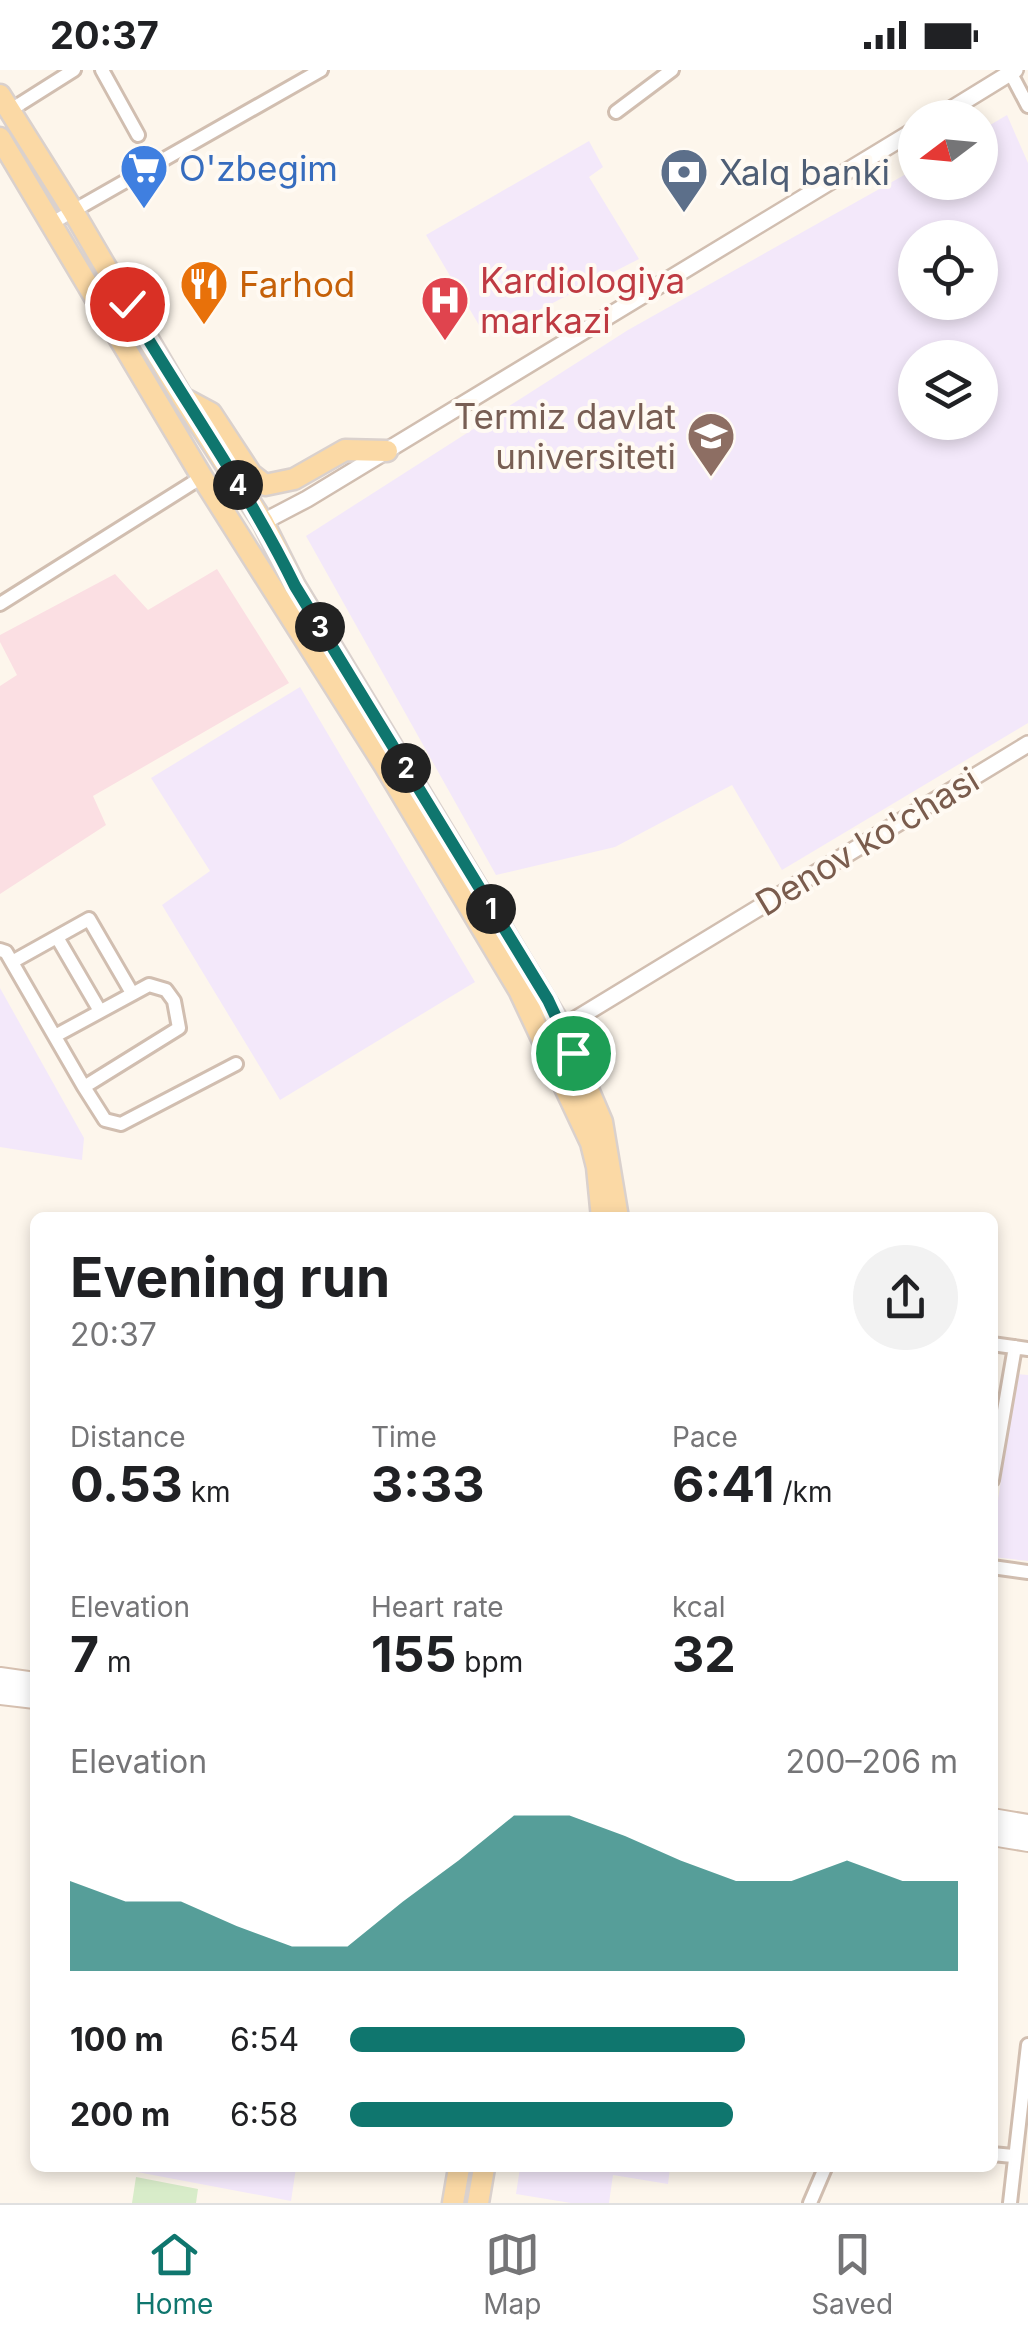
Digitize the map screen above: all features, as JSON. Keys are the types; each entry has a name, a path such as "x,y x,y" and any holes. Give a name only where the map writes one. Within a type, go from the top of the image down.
{"main road":[{"path":"4,103 73,210 222,462 264,524 295,586 602,1122 617,1212"},
{"path":"0,138 202,477 386,766 519,990 553,1034 591,1142 601,1212"},
{"path":"182,397 211,413 251,474 265,485 294,478 346,450 387,451"},
{"path":"202,477 210,464 222,462"},
{"path":"242,539 261,537 264,524"},
{"path":"0,1677 30,1681"},
{"path":"0,1695 30,1699"},
{"path":"998,1819 1028,1824"},
{"path":"998,1837 1028,1842"},
{"path":"453,2203 458,2172"},
{"path":"478,2203 483,2172"}],"street":[{"path":"4,103 74,70"},
{"path":"102,70 138,135"},
{"path":"52,222 321,70"},
{"path":"616,112 672,70"},
{"path":"965,100 1011,71 1028,106"},
{"path":"264,524 898,140"},
{"path":"0,604 202,477"},
{"name":"Denov ko'chasi","path":"553,1034 1028,744"},
{"path":"12,962 89,919 132,993"},
{"path":"58,938 100,1011"},
{"path":"0,950 6,952 105,1120 121,1124 236,1064"},
{"path":"55,1036 149,984 166,990 174,1001 179,1028 84,1087"},
{"path":"998,1454 1022,1348"},
{"path":"998,1568 1028,1572"},
{"path":"1010,2203 1028,2044"},
{"path":"998,2155 1013,2156"},
{"path":"810,2203 823,2172"}],"shaded area":[{"name":"Termiz davlat universiteti","path":"1007,115 1028,163 1028,723 782,870 732,785 615,847 496,875 306,536 628,330 898,179 898,200 998,200 998,120"},
{"path":"589,141 603,167 589,177 639,259 486,337 426,235"},
{"path":"217,569 289,683 93,796 106,825 0,894 0,686 17,675 0,635 115,574 148,610"},
{"path":"300,687 475,982 280,1100 162,905 210,871 151,778"},
{"path":"0,988 84,1138 82,1160 0,1147"},
{"path":"1016,1374 1028,1375 1028,1561 998,1558 998,1501"},
{"path":"137,2172 295,2172 291,2201"},
{"path":"519,2172 670,2172 668,2184 613,2175 609,2203 571,2203 516,2194"}],"green space":[{"path":"136,2177 198,2189 196,2203 132,2203"}],"place":[{"name":"O'zbegim","path":"144,210"},
{"name":"Xalq banki","path":"684,214"},
{"name":"Farhod","path":"204,326"},
{"name":"Kardiologiya markazi","path":"445,342"},
{"name":"Termiz davlat universiteti","path":"711,478"}],"route":[{"path":"127,304 222,462 264,522 295,586 548,1000 573,1053"}]}
